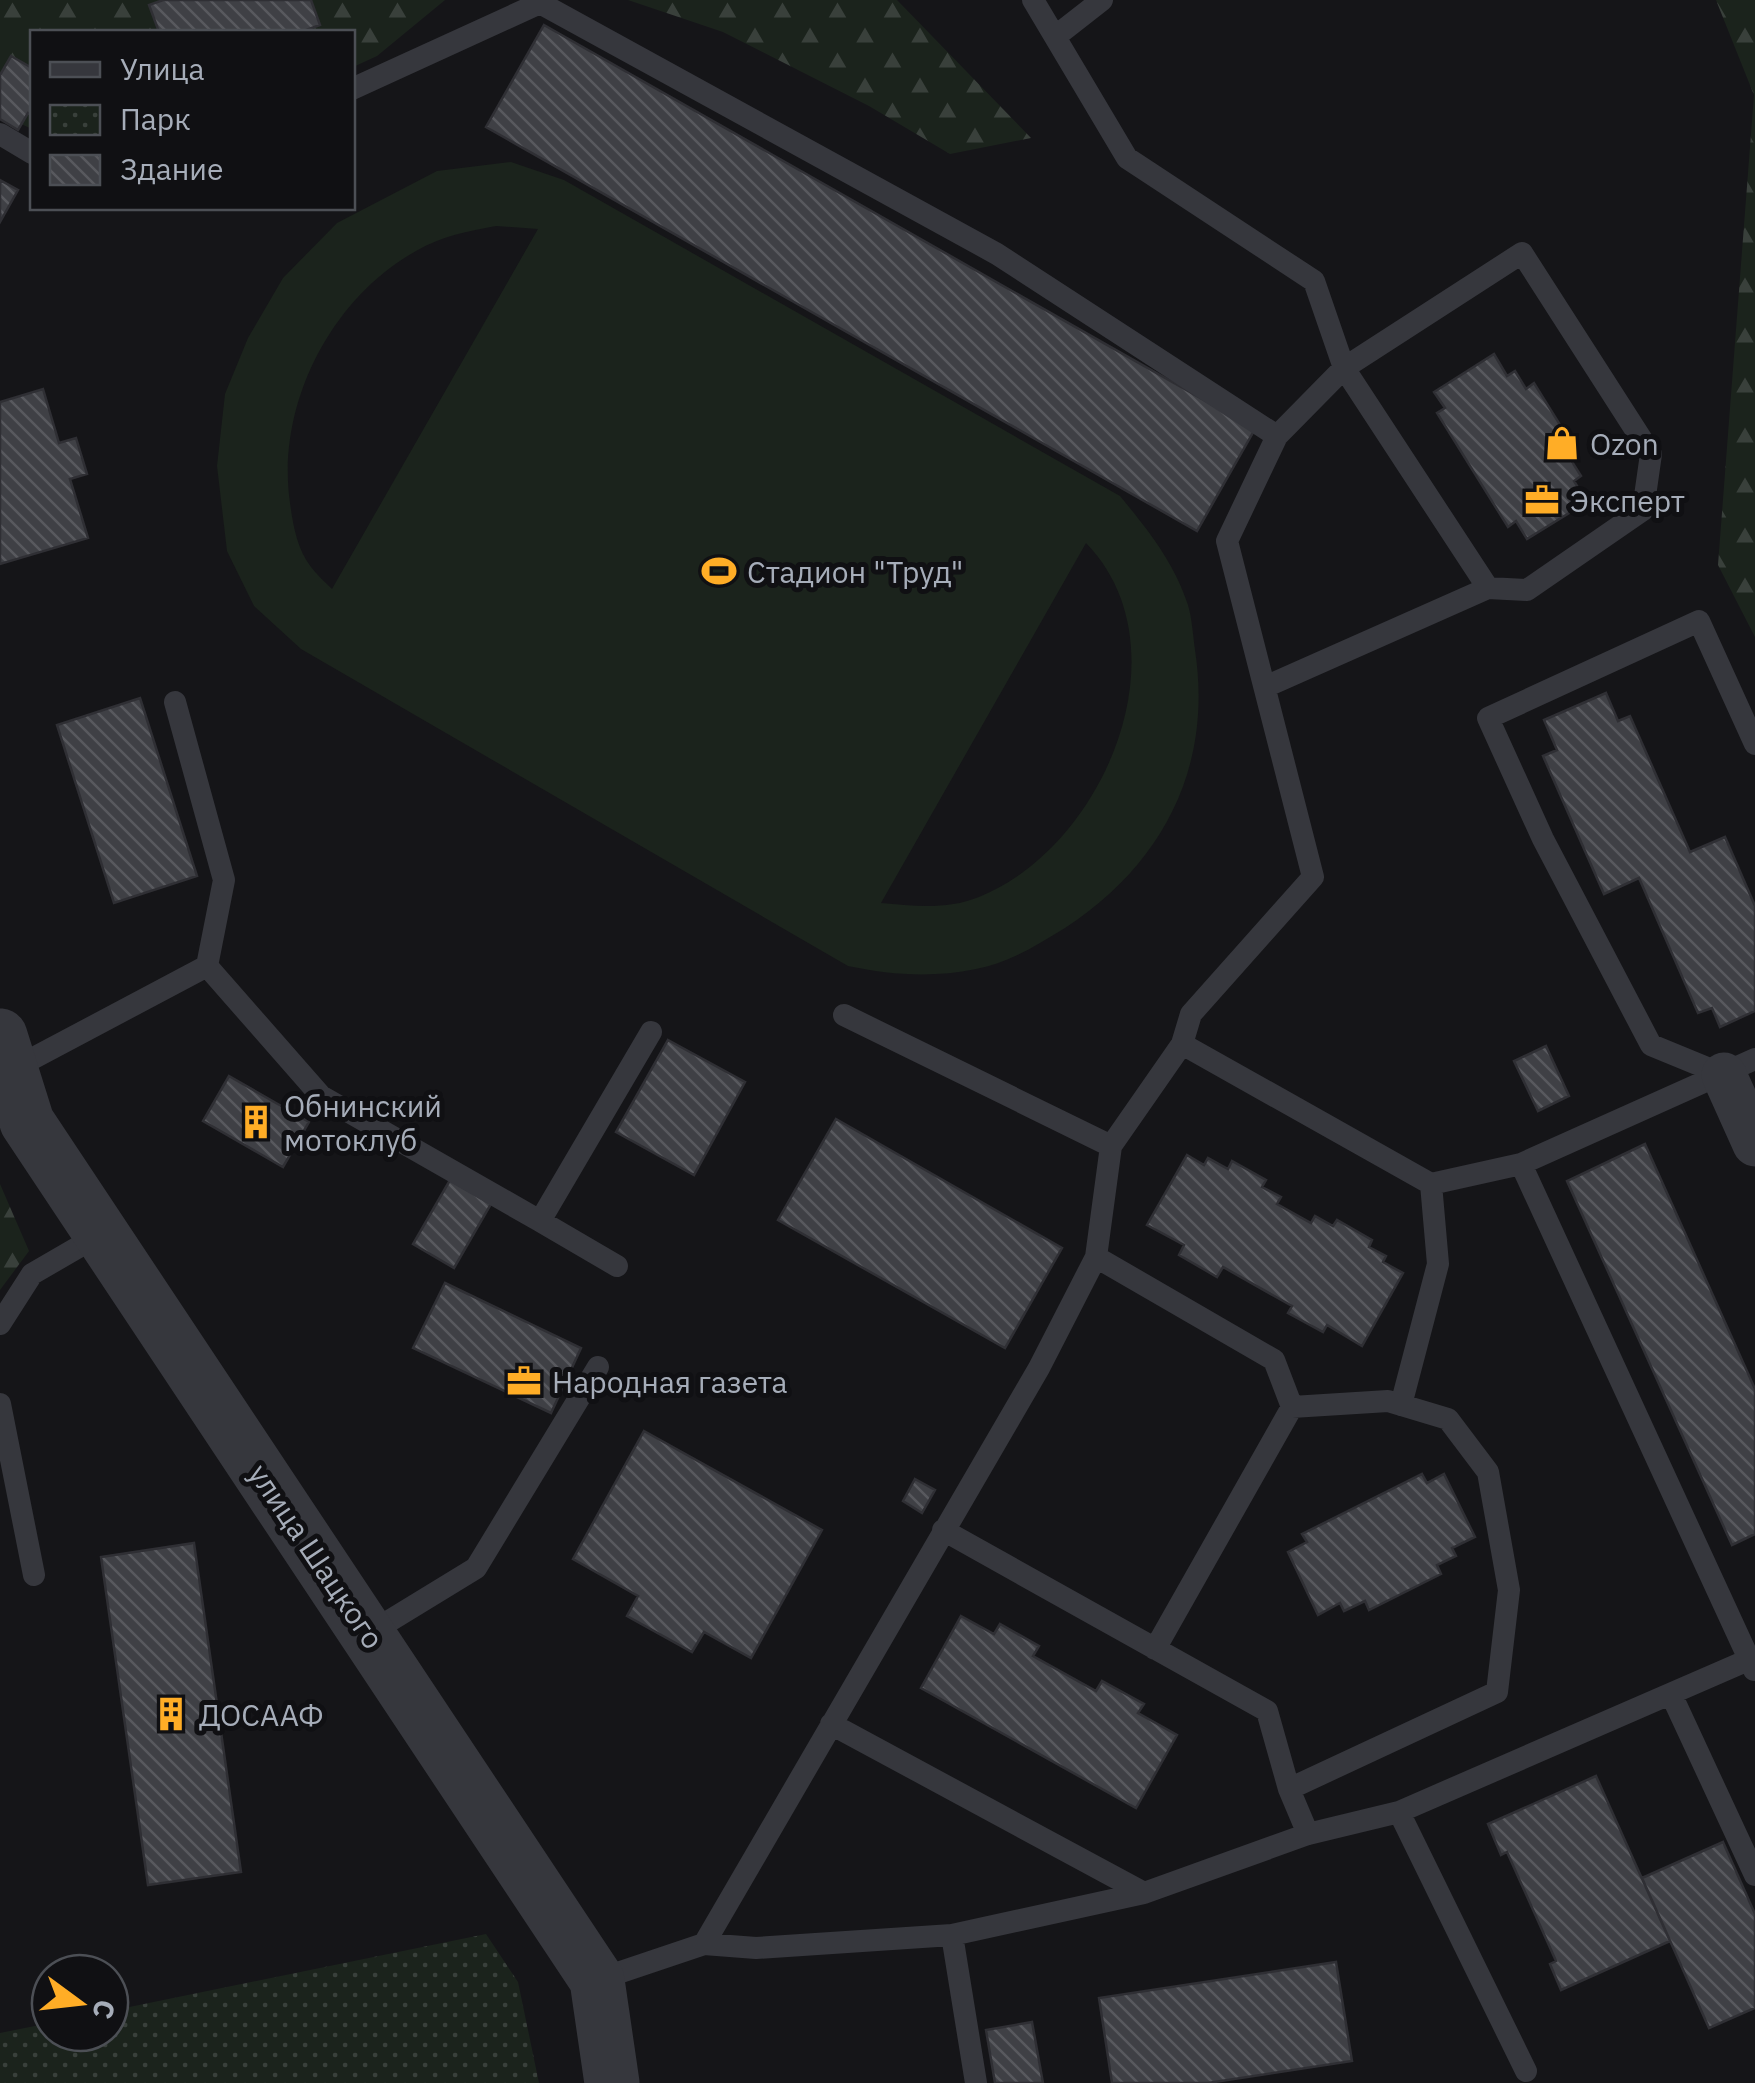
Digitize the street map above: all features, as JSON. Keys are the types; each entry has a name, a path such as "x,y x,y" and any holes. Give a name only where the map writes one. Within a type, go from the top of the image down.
{"street":[{"name":"улица Шацкого","path":"6,1053 27,1122 596,1980 612,2083"},
{"path":"1739,1067 1755,1144"}],"lane":[{"path":"1034,0 1127,158 1314,281 1344,368 1488,588"},
{"path":"1056,36 1102,0"},
{"path":"355,88 540,3 997,254 1277,436"},
{"path":"0,134 30,152"},
{"path":"704,1944 943,1530 976,1460 1039,1368 1096,1257 1111,1146 1182,1044 1191,1014 1313,877 1227,541 1277,436 1344,368 1522,253 1651,454 1644,510 1526,590 1488,588 1265,687"},
{"path":"1739,1067 1651,1046 1543,838 1488,718 1699,621 1755,744"},
{"path":"176,702 224,880 207,966"},
{"path":"6,1053 207,966"},
{"path":"207,966 321,1096 617,1266"},
{"path":"844,1015 1111,1146"},
{"path":"540,1221 651,1032"},
{"path":"1182,1044 1431,1184 1522,1164 1739,1067"},
{"path":"596,1980 704,1944 756,1948 952,1935 1144,1892 1308,1834 1399,1812 1670,1694 1753,1664 1522,1164"},
{"path":"1402,1405 1438,1264 1431,1184"},
{"path":"0,1324 32,1274 102,1234"},
{"path":"1096,1257 1274,1360 1292,1407"},
{"path":"368,1634 476,1568 598,1366"},
{"path":"1289,1789 1497,1692 1509,1590 1488,1472 1448,1419 1388,1401 1292,1407"},
{"path":"0,1404 34,1575"},
{"path":"1156,1649 1292,1407"},
{"path":"943,1530 1267,1711 1289,1789 1308,1834"},
{"path":"1670,1694 1755,1876"},
{"path":"831,1724 1144,1892"},
{"path":"1399,1812 1526,2072"},
{"path":"952,1935 976,2083"}],"green space":[{"path":"0,0 445,0 377,56 355,66 355,30 30,30 30,128 0,114"},
{"path":"628,0 897,0 1031,138 950,154 869,106 723,32"},
{"path":"1716,0 1755,0 1755,637 1718,565 1754,95"},
{"path":"511,162 564,180 1120,496 1159,547 1182,589 1191,621 1199,693 1188,773 1174,809 1129,874 1065,928 1011,958 988,966 928,974 848,966 301,649 254,606 227,551 217,466 225,394 248,338 283,278 337,223 437,171","holes":["496,226 538,229 332,589 302,552 290,503 292,429 301,393 316,359 335,326 385,272 436,241","1086,543 1116,586 1130,636 1130,688 1118,741 1095,791 1063,835 1024,872 979,897 943,905 881,903"]},
{"path":"0,1184 29,1251 0,1290"},
{"path":"486,1934 518,1982 539,2083 0,2083 0,2033 30,2027 30,2053 130,2053 130,2007"}],"building":[{"path":"163,0 311,0 320,25 306,30 158,30 149,5"},
{"path":"544,25 1255,429 1197,531 486,127"},
{"path":"11,56 30,67 30,114 18,130 0,119 0,75"},
{"path":"0,180 18,190 0,222"},
{"path":"1494,354 1507,376 1515,371 1526,389 1534,383 1577,452 1569,457 1581,476 1574,481 1587,502 1527,539 1516,521 1508,527 1437,413 1445,408 1434,392"},
{"path":"43,389 59,443 76,438 87,474 70,479 88,538 0,564 0,402"},
{"path":"1606,693 1618,721 1630,716 1690,852 1725,837 1755,906 1755,1011 1720,1027 1712,1008 1698,1013 1639,878 1604,894 1543,756 1557,750 1544,720"},
{"path":"140,698 197,876 114,903 57,725"},
{"path":"668,1040 745,1082 694,1175 616,1132"},
{"path":"1546,1046 1569,1096 1538,1111 1514,1061"},
{"name":"Обнинский мотоклуб","path":"229,1076 309,1122 283,1167 203,1121"},
{"path":"836,1119 1062,1248 1005,1348 778,1220"},
{"path":"1645,1144 1755,1389 1755,1534 1732,1545 1567,1181"},
{"path":"1187,1155 1204,1165 1208,1158 1228,1169 1232,1161 1266,1180 1262,1187 1281,1197 1277,1204 1311,1223 1315,1216 1333,1226 1337,1220 1372,1240 1369,1247 1386,1256 1383,1262 1403,1273 1362,1346 1327,1325 1323,1332 1288,1313 1292,1306 1223,1267 1217,1277 1179,1255 1184,1245 1147,1225"},
{"path":"450,1180 491,1204 454,1268 413,1244"},
{"name":"Народная газета","path":"445,1283 581,1348 551,1413 413,1348"},
{"path":"644,1431 822,1530 751,1658 704,1632 692,1652 627,1616 638,1596 573,1559"},
{"path":"1422,1474 1427,1483 1444,1474 1475,1537 1452,1548 1456,1556 1437,1565 1441,1574 1369,1610 1365,1601 1344,1611 1340,1603 1318,1615 1288,1552 1307,1542 1302,1534"},
{"path":"915,1479 935,1490 922,1513 903,1501"},
{"name":"ДОСААФ","path":"194,1543 241,1872 148,1885 101,1557"},
{"path":"961,1616 994,1634 1000,1624 1039,1646 1033,1656 1096,1691 1102,1681 1144,1704 1138,1713 1177,1735 1136,1808 921,1688"},
{"path":"1596,1776 1670,1941 1561,1990 1550,1964 1556,1961 1507,1852 1501,1855 1488,1824"},
{"path":"1723,1842 1755,1914 1755,2008 1709,2028 1642,1878"},
{"path":"1336,1962 1352,2061 1208,2083 1112,2083 1099,1998"},
{"path":"1032,2022 1043,2083 995,2083 986,2030"}],"place":[{"name":"Ozon","path":"1562,443"},
{"name":"Эксперт","path":"1542,500"},
{"name":"Стадион \"Труд\"","path":"719,571"},
{"name":"Обнинский мотоклуб","path":"256,1122"},
{"name":"Народная газета","path":"524,1381"},
{"name":"ДОСААФ","path":"171,1714"}]}
